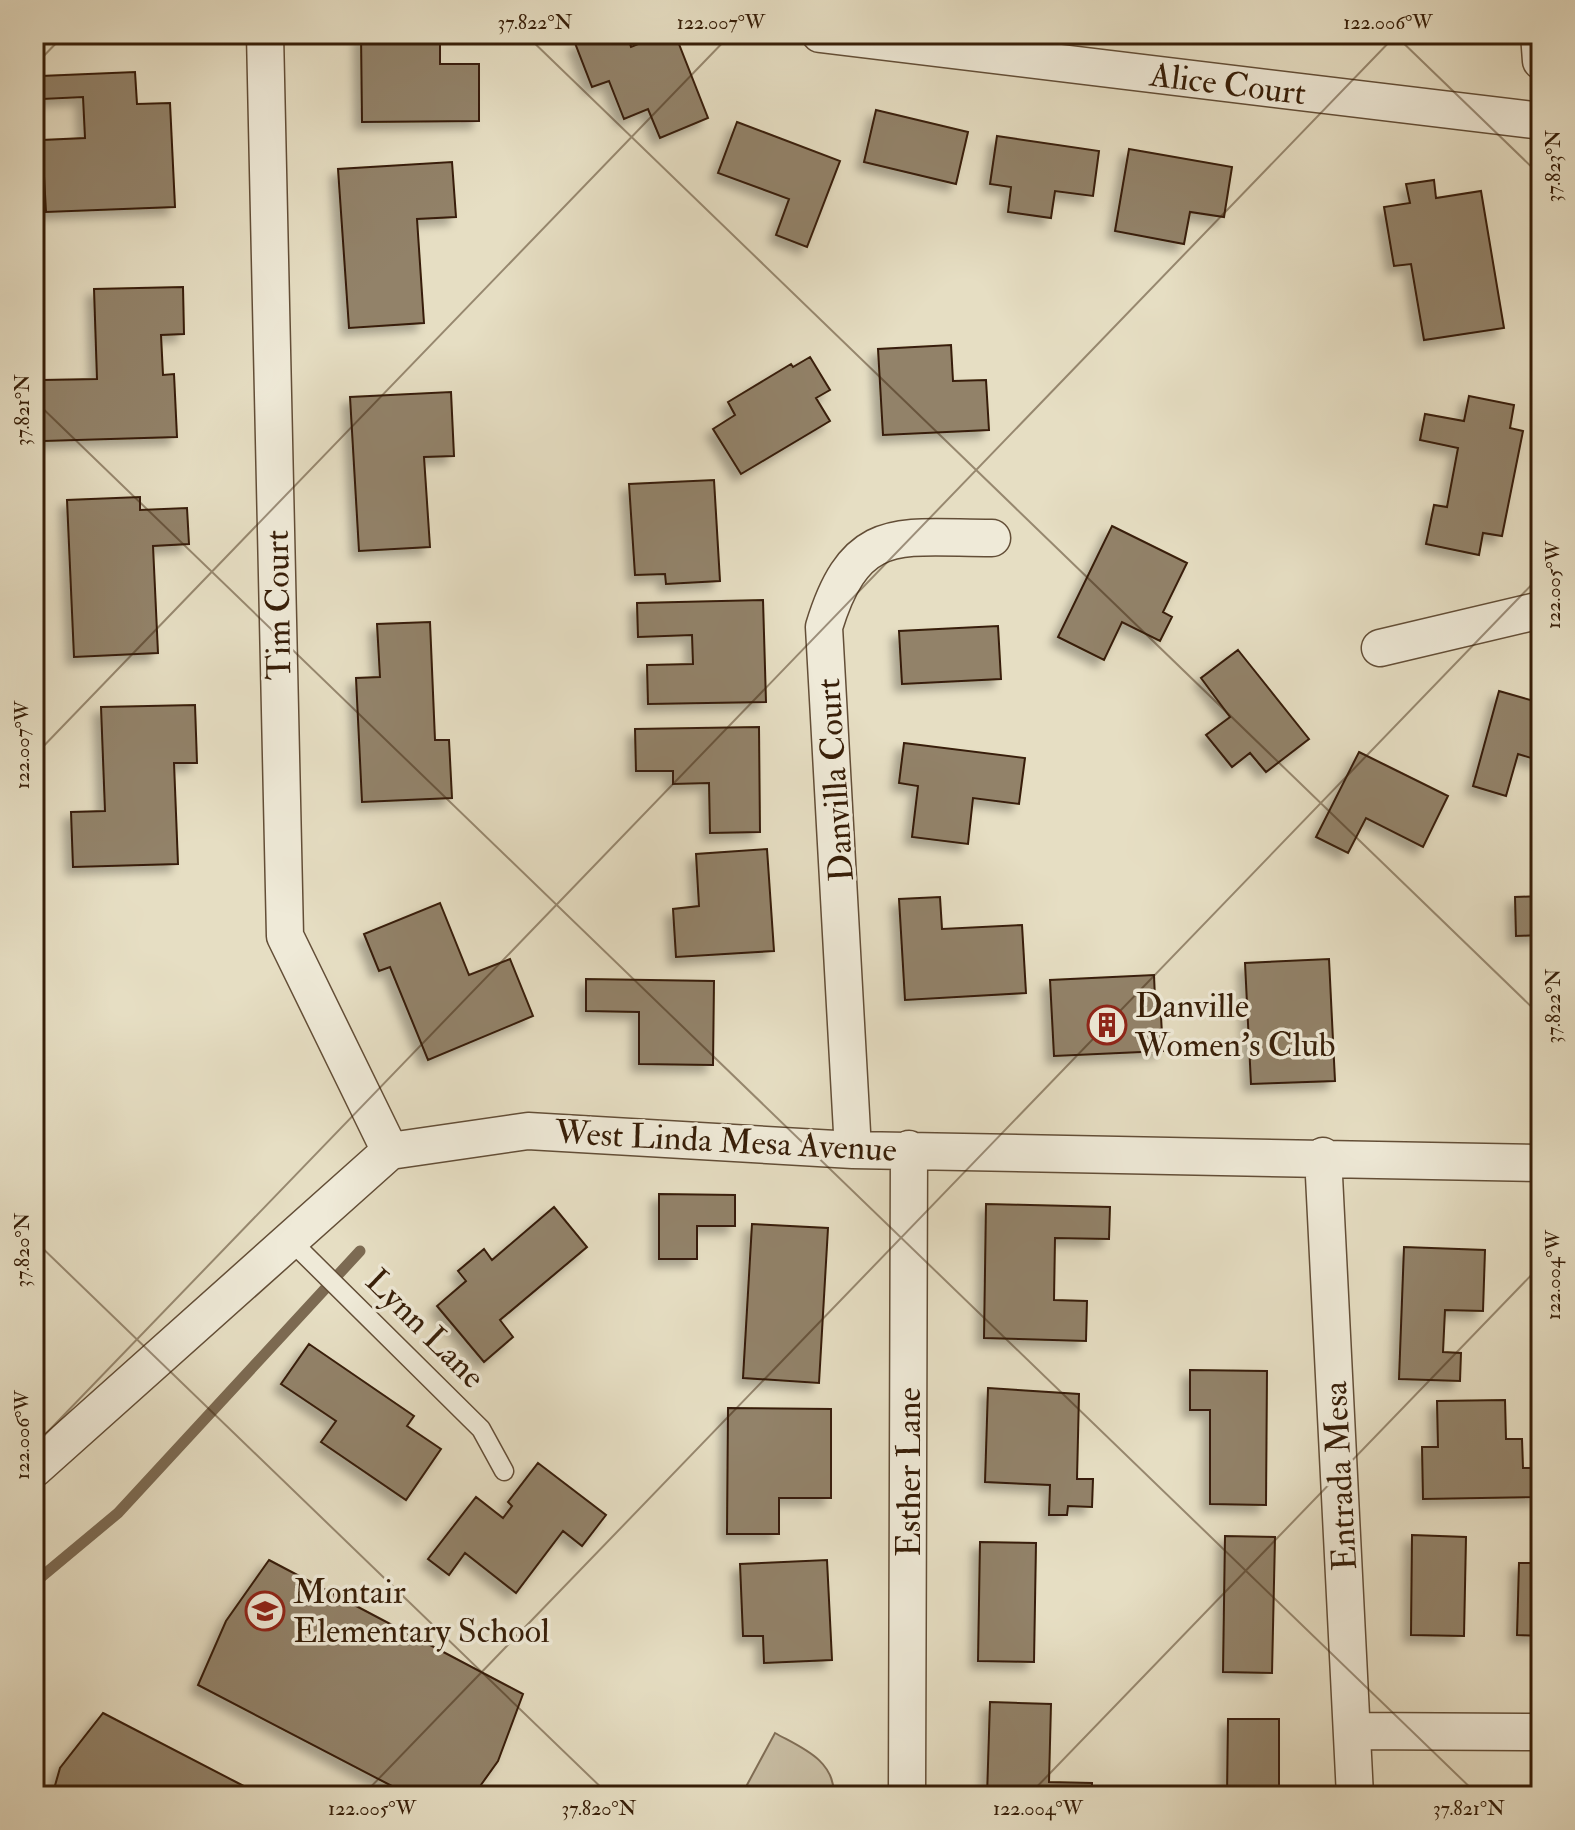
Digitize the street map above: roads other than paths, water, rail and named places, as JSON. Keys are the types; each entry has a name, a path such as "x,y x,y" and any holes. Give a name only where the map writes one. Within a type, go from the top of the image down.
{"street":[{"name":"Tim Court","path":"265,34 285,936 390,1151"},
{"name":"Alice Court","path":"820,34 1541,121"},
{"path":"1539,34 1541,61"},
{"name":"Danvilla Court","path":"853,1150 824,627 834,596 870,547 903,538 992,538"},
{"path":"1380,648 1541,610"},
{"name":"West Linda Mesa Avenue","path":"390,1151 528,1131 853,1150 1323,1156 1541,1163"},
{"name":"Esther Lane","path":"907,1796 909,1149"},
{"path":"34,1469 302,1252 390,1151"},
{"name":"Entrada Mesa","path":"1323,1156 1355,1796"},
{"path":"1352,1731 1541,1732"}],"lane":[{"name":"Lynn Lane","path":"302,1252 481,1429 504,1471"}],"waterway":[{"path":"34,1583 118,1513 360,1251"}],"place":[{"name":"Danville Women's Club","path":"1107,1025"},
{"name":"Montair Elementary School","path":"265,1611"}]}
